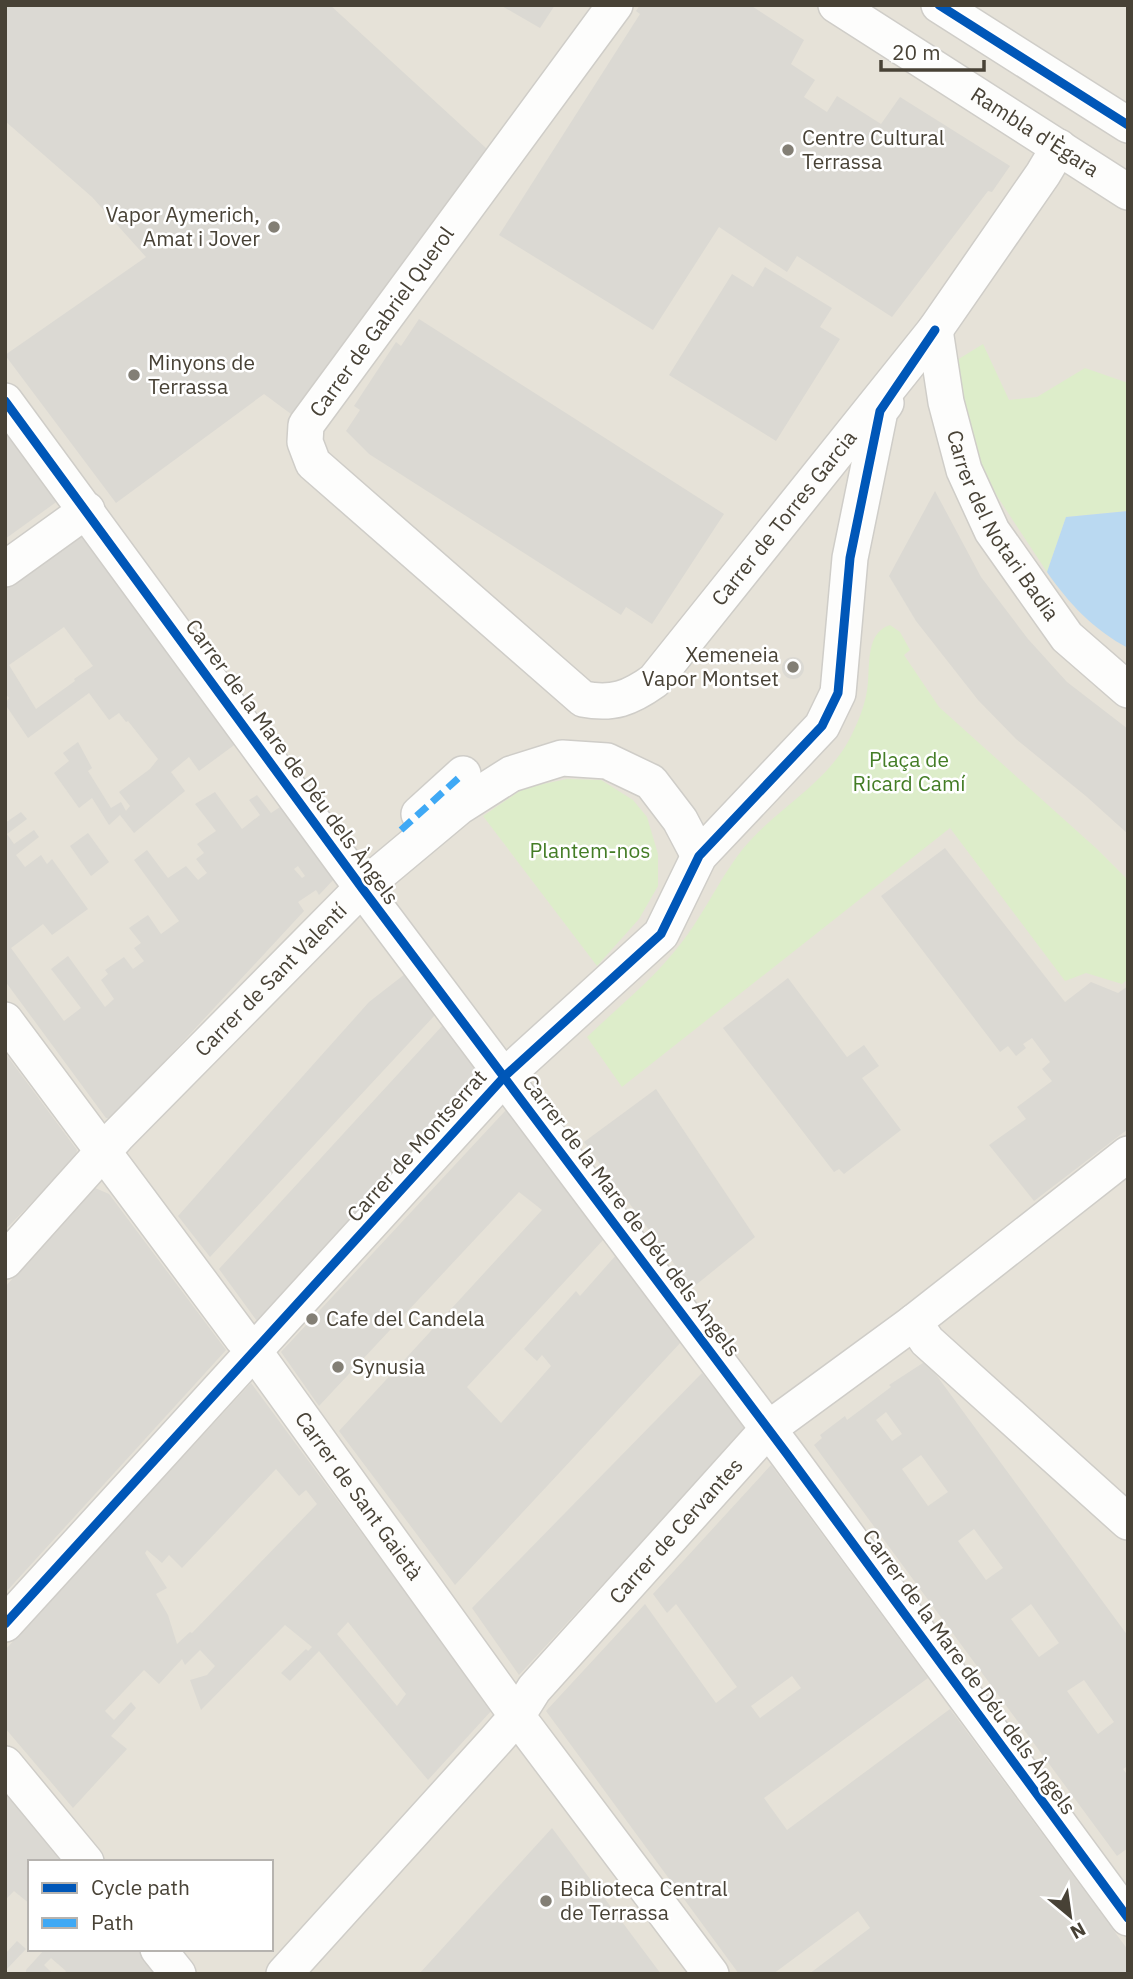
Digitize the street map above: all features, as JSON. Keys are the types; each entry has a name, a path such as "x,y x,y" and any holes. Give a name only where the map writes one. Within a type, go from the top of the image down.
{"street":[{"name":"Carrer de Gabriel Querol","path":"615,5 306,425 305,442 313,463 583,699 603,703 635,694 654,681"},
{"name":"Rambla d'Ègara","path":"836,5 1128,192"},
{"path":"939,5 1128,125"},
{"name":"Carrer de Torres Garcia","path":"654,681 935,330 1044,174 1059,148"},
{"name":"Carrer del Notari Badia","path":"935,330 946,402 964,470 992,531 1066,637 1128,690"},
{"name":"Carrer de Montserrat","path":"5,1624 505,1076 661,934 699,856 806,746 822,726 838,693 850,558 880,411 935,330"},
{"name":"Carrer de la Mare de Déu dels Àngels","path":"5,401 362,888 1124,1906"},
{"path":"5,569 87,510"},
{"name":"Carrer de Sant Valentí","path":"5,1261 103,1152 362,888 460,807 511,774 562,758 607,761 651,782 680,820 699,856"},
{"path":"401,830 463,774"},
{"name":"Carrer de Sant Gaietà","path":"5,1020 254,1351 517,1716 710,1974"},
{"name":"Carrer de Cervantes","path":"284,1974 517,1716 534,1689 768,1429 914,1322 1128,1154"},
{"path":"914,1322 927,1341 1128,1522"},
{"path":"5,1764 84,1860"},
{"path":"160,1951 178,1974"}],"shaded area":[{"path":"5,5 1128,5 1128,1974 5,1974"}],"green space":[{"path":"983,344 1009,400 1037,397 1085,368 1128,383 1128,511 1066,517 1047,572 997,496 958,414 949,365"},
{"name":"Plaça de Ricard Camí","path":"890,625 900,632 910,650 904,655 939,707 1128,880 1128,979 1122,984 1086,973 1065,981 950,828 622,1087 587,1037 674,952 742,850 839,756 852,735 863,707 875,637"},
{"name":"Plantem-nos","path":"567,779 601,780 633,800 647,817 658,854 658,886 639,919 597,966 483,816 524,788"}],"water":[{"path":"1128,511 1128,648 1083,615 1047,572 1066,517"}],"building":[{"name":"Vapor Aymerich, Amat i Jover","path":"5,5 330,5 487,149 291,414 264,394 116,503 5,355 146,257 92,197 5,121"},
{"path":"500,5 555,5 540,28"},
{"name":"Centre Cultural Terrassa","path":"640,5 750,5 804,40 791,64 815,80 804,97 827,112 837,96 881,124 900,97 1010,166 892,317 797,256 787,272 719,227 653,330 499,235 640,14 636,11"},
{"path":"765,267 832,308 820,327 840,339 776,441 669,375 732,274 753,287"},
{"path":"419,319 724,514 652,624 626,607 621,615 369,454 346,431 360,410 354,406 396,342 401,346"},
{"path":"5,428 59,500 5,539"},
{"path":"935,491 981,577 1028,639 1067,682 1128,729 1128,834 1016,739 978,700 916,621 889,576"},
{"path":"79,530 237,743 199,771 189,757 171,772 185,791 134,833 120,815 109,825 92,798 79,808 54,773 69,761 63,753 78,742 92,768 88,771 111,808 121,802 126,811 130,806 119,792 150,769 158,759 128,721 119,713 109,720 89,693 28,738 5,704 9,698 5,693 5,584","holes":["64,627 93,666 36,709 9,665"]},
{"name":"Xemeneia Vapor Montset","path":"793,657 803,664 804,668 797,678 793,679 783,672 782,668 789,658"},
{"path":"215,792 242,829 260,815 249,800 257,795 271,813 283,805 336,877 319,895 316,890 298,902 304,911 112,1118 106,1118 5,981 5,823 21,812 27,819 7,834 14,844 34,830 39,837 16,855 25,867 41,855 47,864 52,859 88,909 52,935 43,924 11,948 64,1021 81,1008 51,969 68,956 105,1007 114,999 101,980 108,974 105,970 124,957 133,969 144,961 134,948 141,943 129,928 148,915 161,934 179,921 134,860 147,850 168,878 186,866 198,880 207,873 196,859 204,853 197,844 216,831 195,804","holes":["298,866 305,876 302,878 294,869"]},
{"path":"88,833 109,862 91,876 70,846"},
{"path":"945,848 1065,1002 1091,982 1118,993 1128,986 1128,1129 1034,1201 989,1145 1026,1119 1017,1107 1052,1081 1042,1069 1050,1062 1032,1038 1023,1044 1026,1048 1016,1056 1008,1046 1000,1052 881,896"},
{"path":"405,974 435,1015 210,1257 178,1216 369,1002"},
{"path":"788,978 847,1057 864,1045 879,1066 862,1078 901,1130 844,1174 839,1169 834,1172 723,1028"},
{"path":"443,1025 485,1077 257,1321 219,1269"},
{"path":"5,1053 77,1150 75,1158 5,1230"},
{"path":"656,1089 755,1237 692,1288 584,1142"},
{"path":"506,1110 604,1239 467,1387 501,1423 551,1366 542,1355 537,1361 524,1349 576,1291 580,1296 617,1254 682,1341 455,1585 339,1431 542,1210 519,1192 319,1406 281,1352"},
{"path":"95,1188 109,1194 226,1350 5,1593 5,1287"},
{"path":"926,1361 1128,1636 1128,1766 1123,1769 1128,1776 1128,1848 1117,1856 814,1445 822,1438 820,1435 845,1416 847,1420 891,1387 889,1385","holes":["886,1412 902,1434 892,1441 876,1420","921,1455 948,1492 928,1506 902,1469","974,1529 1003,1568 986,1580 958,1541","1031,1604 1059,1643 1039,1657 1011,1619","1084,1680 1114,1722 1098,1734 1067,1691"]},
{"path":"702,1373 746,1429 519,1675 472,1608"},
{"path":"251,1383 492,1710 428,1780 319,1651 290,1681 281,1673 306,1649 308,1651 312,1647 285,1625 201,1710 190,1680 207,1675 215,1666 200,1650 185,1665 182,1659 159,1684 144,1670 105,1711 114,1720 131,1702 136,1708 111,1736 127,1749 73,1808 5,1728 5,1650","holes":["276,1469 299,1496 306,1490 317,1504 192,1633 177,1644 168,1615 156,1594 167,1588 145,1553 147,1550 162,1563 169,1555 182,1568","348,1622 406,1694 397,1706 337,1634"]},
{"path":"771,1465 928,1678 764,1798 787,1830 950,1709 1128,1950 1128,1974 809,1974 870,1928 858,1911 773,1974 739,1974 546,1711 645,1604 716,1703 737,1687 676,1604 667,1613 653,1594","holes":["792,1676 801,1688 760,1718 751,1706"]},
{"path":"5,1789 65,1860 28,1860 28,1902 14,1891 7,1898"},
{"name":"Biblioteca Central de Terrassa","path":"552,1828 661,1974 419,1974"},
{"path":"17,1941 26,1949 6,1970 10,1974 5,1974 5,1954"},
{"path":"43,1951 142,1951 161,1974 64,1974 66,1971 51,1958 44,1965 53,1974 26,1974 26,1970"}],"marked path":[{"path":"401,830 463,774"}],"cycle path":[{"path":"939,5 1128,125"},
{"path":"5,1624 505,1076 661,934 699,856 822,726 838,693 850,558 880,411 935,330"},
{"path":"5,401 362,888 787,1454 1128,1918"}],"place":[{"name":"Centre Cultural Terrassa","path":"788,150"},
{"name":"Vapor Aymerich, Amat i Jover","path":"274,227"},
{"name":"Minyons de Terrassa","path":"134,375"},
{"name":"Xemeneia Vapor Montset","path":"793,667"},
{"name":"Cafe del Candela","path":"312,1319"},
{"name":"Synusia","path":"338,1367"},
{"name":"Biblioteca Central de Terrassa","path":"546,1901"}]}
